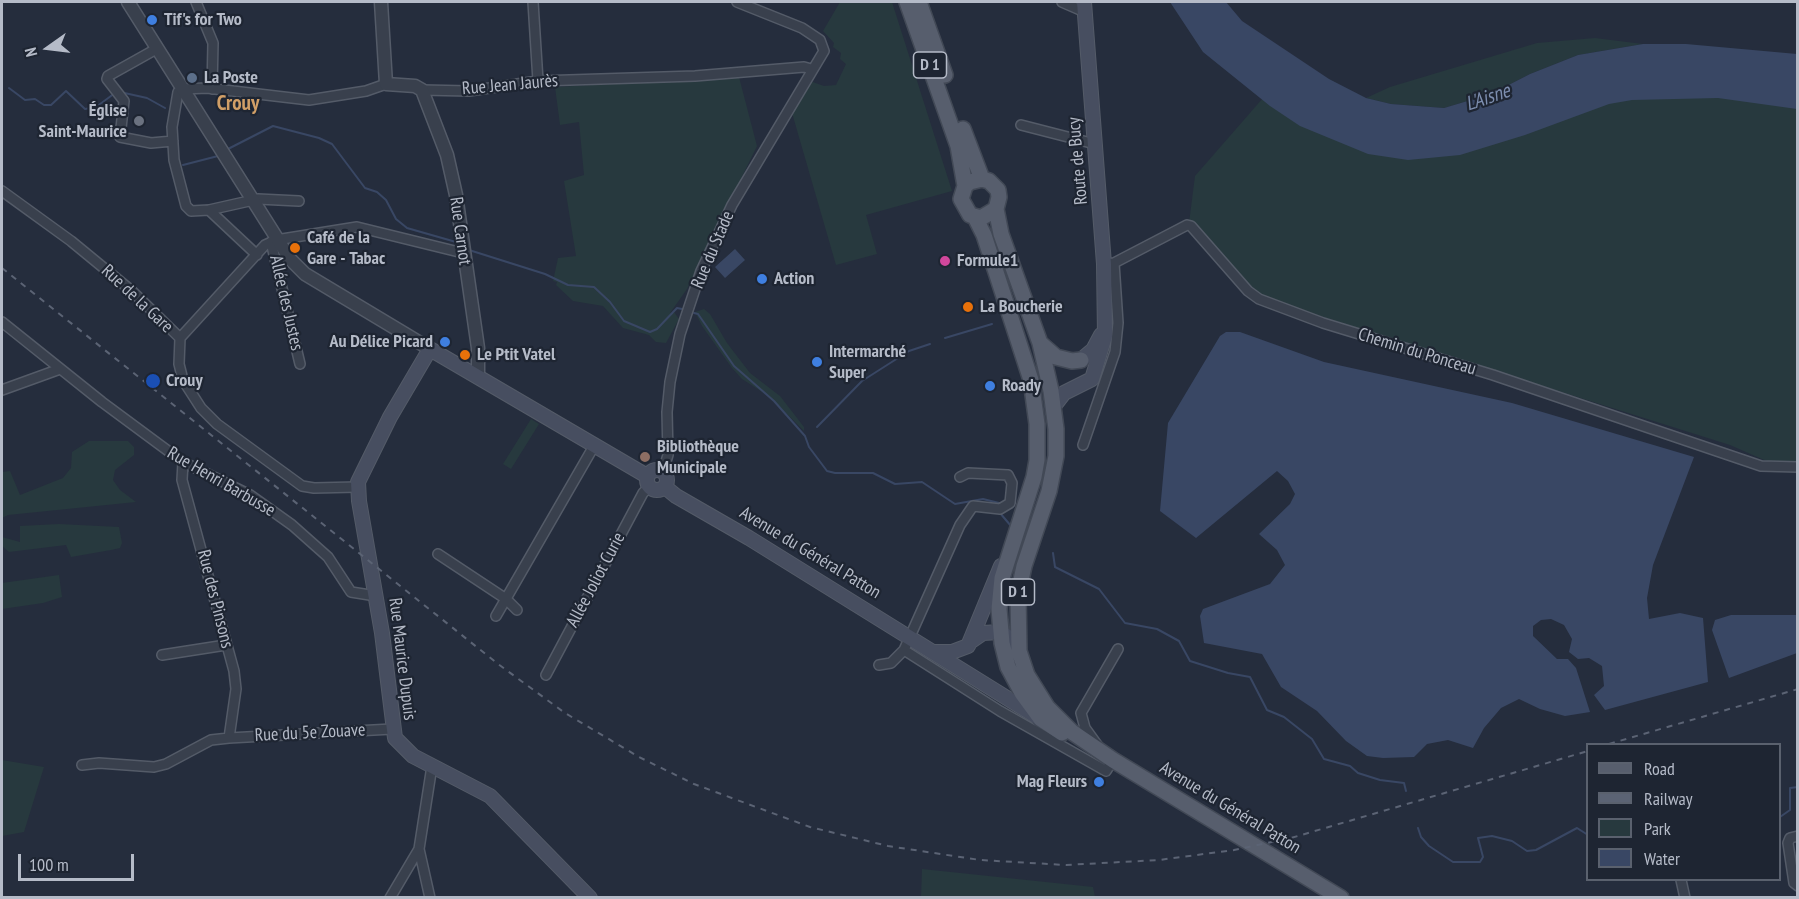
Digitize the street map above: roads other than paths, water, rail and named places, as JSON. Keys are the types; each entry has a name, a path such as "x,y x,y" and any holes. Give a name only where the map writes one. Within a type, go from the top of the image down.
{"main road":[{"name":"D 1","path":"907,2 958,147 965,186"},
{"name":"D 1","path":"919,2 969,148 982,179"},
{"name":"Route de Bucy","path":"1054,406 1064,393 1092,379 1102,351 1106,318 1109,263 1095,144 1084,7"},
{"path":"982,179 989,181 998,190 999,197 996,209 987,216 975,217 962,205 961,199 965,186 982,179"},
{"name":"D 1","path":"996,209 1001,234 1040,343 1054,406 1056,456 1049,491 1020,582 1017,609 1020,655 1031,682 1056,718 1100,751"},
{"name":"D 1","path":"975,217 1002,288 1031,380 1035,402 1037,461 1030,493 1002,578 1000,632 1005,656 1013,677 1041,719 1065,735 1100,751"},
{"name":"Route de Bucy","path":"1082,360 1098,342 1106,318"},
{"path":"1040,343 1056,357 1072,361 1082,360"},
{"path":"357,487 361,473 390,417 430,349 594,446 648,482 655,490 665,487 668,480 663,471 652,471 648,482"},
{"name":"Rue Maurice Dupuis","path":"357,487 376,596 392,729 398,742 408,753 472,786 496,802 590,897"},
{"name":"Avenue du Général Patton","path":"665,487 676,496 911,637 973,678"},
{"path":"1011,546 992,586 965,660 973,678 1041,719"},
{"path":"935,652 952,652 969,644 983,633 1000,632 1014,641 1020,655 1013,677 1001,685 986,686"},
{"name":"Avenue du Général Patton","path":"1100,751 1341,897"}],"street":[{"path":"129,2 252,200 274,241 305,274 430,349"},
{"path":"196,2 213,43 212,89"},
{"path":"381,2 386,84"},
{"path":"533,2 538,81"},
{"name":"Rue du Stade","path":"663,471 668,455 667,412 670,382 681,334 701,271 732,205 811,69 823,56 824,51 820,40 802,28 739,2"},
{"path":"1062,2 1084,7"},
{"path":"158,48 108,76 108,82 124,102 120,137 151,143 173,141"},
{"name":"Rue Jean Jaurès","path":"184,89 212,89 309,100 354,93 386,84 415,86 422,90 469,91 538,81 695,76 804,67 811,69"},
{"path":"184,89 178,92 175,100 174,160 186,206 191,211 209,210 252,200 299,201"},
{"name":"Rue Carnot","path":"422,90 447,155 456,195 480,361 478,377"},
{"path":"1021,125 1095,144"},
{"name":"Rue de la Gare","path":"2,191 71,241 133,292 180,339 179,364 183,380 201,408 217,424 302,486 357,487"},
{"path":"209,210 256,255"},
{"name":"Chemin du Ponceau","path":"1109,263 1187,225 1191,226 1248,291 1259,299 1323,323 1504,379 1761,466 1797,467"},
{"path":"180,339 256,255 274,241 357,227 463,252"},
{"name":"Allée des Justes","path":"274,241 300,364"},
{"name":"Route de Bucy","path":"1083,445 1115,352 1118,323 1109,263"},
{"name":"Rue Henri Barbusse","path":"2,322 183,462 250,495 292,525 333,563 351,592 376,596"},
{"path":"2,390 60,369"},
{"path":"496,616 594,446"},
{"name":"Rue des Pinsons","path":"183,462 182,480 234,671 236,689 229,738"},
{"path":"879,665 891,663 904,650 918,623 926,615 973,506 1000,509 1006,508 1010,503 1012,483 1008,475 968,473 960,477"},
{"name":"Allée Joliot Curie","path":"546,675 648,482"},
{"path":"438,554 506,599 517,610"},
{"path":"162,655 226,645"},
{"path":"1100,751 1096,740 1085,728 1081,713 1118,649"},
{"path":"904,650 1000,711 1106,771 1113,760"},
{"name":"Rue du 5e Zouave","path":"82,765 154,767 166,764 211,740 392,729"},
{"path":"430,897 419,849 432,766"},
{"path":"1797,836 1790,838 1788,843 1794,883 1797,886"},
{"path":"390,897 419,849"},
{"path":"1681,881 1684,897"}],"water":[{"name":"L'Aisne","path":"1170,2 1226,2 1242,21 1329,79 1366,98 1391,104 1444,108 1491,94 1530,74 1578,55 1643,44 1686,44 1797,54 1797,109 1718,98 1632,100 1609,104 1525,135 1460,155 1408,160 1368,154 1300,126 1270,106 1203,52"},
{"path":"735,249 745,260 725,278 715,267"},
{"path":"1226,332 1240,332 1324,362 1512,403 1694,457 1653,565 1647,598 1649,619 1680,613 1703,618 1708,682 1605,710 1594,695 1604,686 1602,666 1589,658 1578,659 1569,652 1572,639 1564,625 1551,619 1541,620 1533,626 1533,636 1557,659 1568,659 1576,668 1590,712 1565,716 1540,709 1519,699 1501,708 1484,728 1473,748 1448,740 1427,744 1414,757 1383,758 1367,756 1346,741 1317,711 1281,687 1262,654 1204,643 1200,616 1203,609 1270,584 1285,565 1277,550 1259,534 1290,504 1295,494 1288,481 1277,471 1196,538 1160,511 1168,423 1220,336"},
{"path":"1731,615 1797,615 1797,653 1729,678 1712,630 1715,620"}],"waterway":[{"path":"9,88 25,100 35,99 44,105 51,105 66,91 85,109 96,107 115,93"},
{"path":"120,92 147,98 165,108"},
{"path":"228,149 273,126 319,138 332,144 365,188 377,192 386,200 396,219 407,228 456,242"},
{"path":"183,165 218,156"},
{"path":"469,250 545,274 568,285 594,287 610,302 624,321 650,332 657,329 677,308 682,309"},
{"path":"694,313 698,314 734,366 774,401 805,436 809,447 827,471 873,473 895,484 922,482 955,504 983,499 999,503"},
{"path":"945,338 992,324"},
{"path":"817,427 862,381 909,351 930,344"},
{"path":"1000,513 1011,526"},
{"path":"1053,553 1055,567 1099,589 1125,623 1157,629 1179,641 1190,661 1228,673 1250,677 1267,710 1284,717 1312,739 1324,759 1350,766 1358,773 1380,780 1404,783 1406,791"},
{"path":"1781,816 1790,810 1790,788 1798,787"},
{"path":"1418,828 1421,837 1429,846 1453,862 1480,862 1483,857 1478,838 1492,836 1512,841 1527,851 1536,850 1577,828 1586,834"}],"railway":[{"path":"2,268 498,664 565,713 639,757 694,784 810,827 888,846 980,860 1066,865 1159,860 1234,850 1291,838 1586,752"},
{"path":"1612,743 1798,689"}],"place":[{"name":"Tif's for Two","path":"152,20"},
{"name":"La Poste","path":"192,78"},
{"name":"Église Saint-Maurice","path":"139,121"},
{"name":"Café de la Gare - Tabac","path":"295,248"},
{"name":"Formule1","path":"945,261"},
{"name":"Action","path":"762,279"},
{"name":"La Boucherie","path":"968,307"},
{"name":"Au Délice Picard","path":"445,342"},
{"name":"Le Ptit Vatel","path":"465,355"},
{"name":"Intermarché Super","path":"817,362"},
{"name":"Crouy","path":"153,381"},
{"name":"Roady","path":"990,386"},
{"name":"Bibliothèque Municipale","path":"645,457"},
{"name":"Mag Fleurs","path":"1099,782"}],"district":[{"name":"Crouy","path":"238,104"}]}
